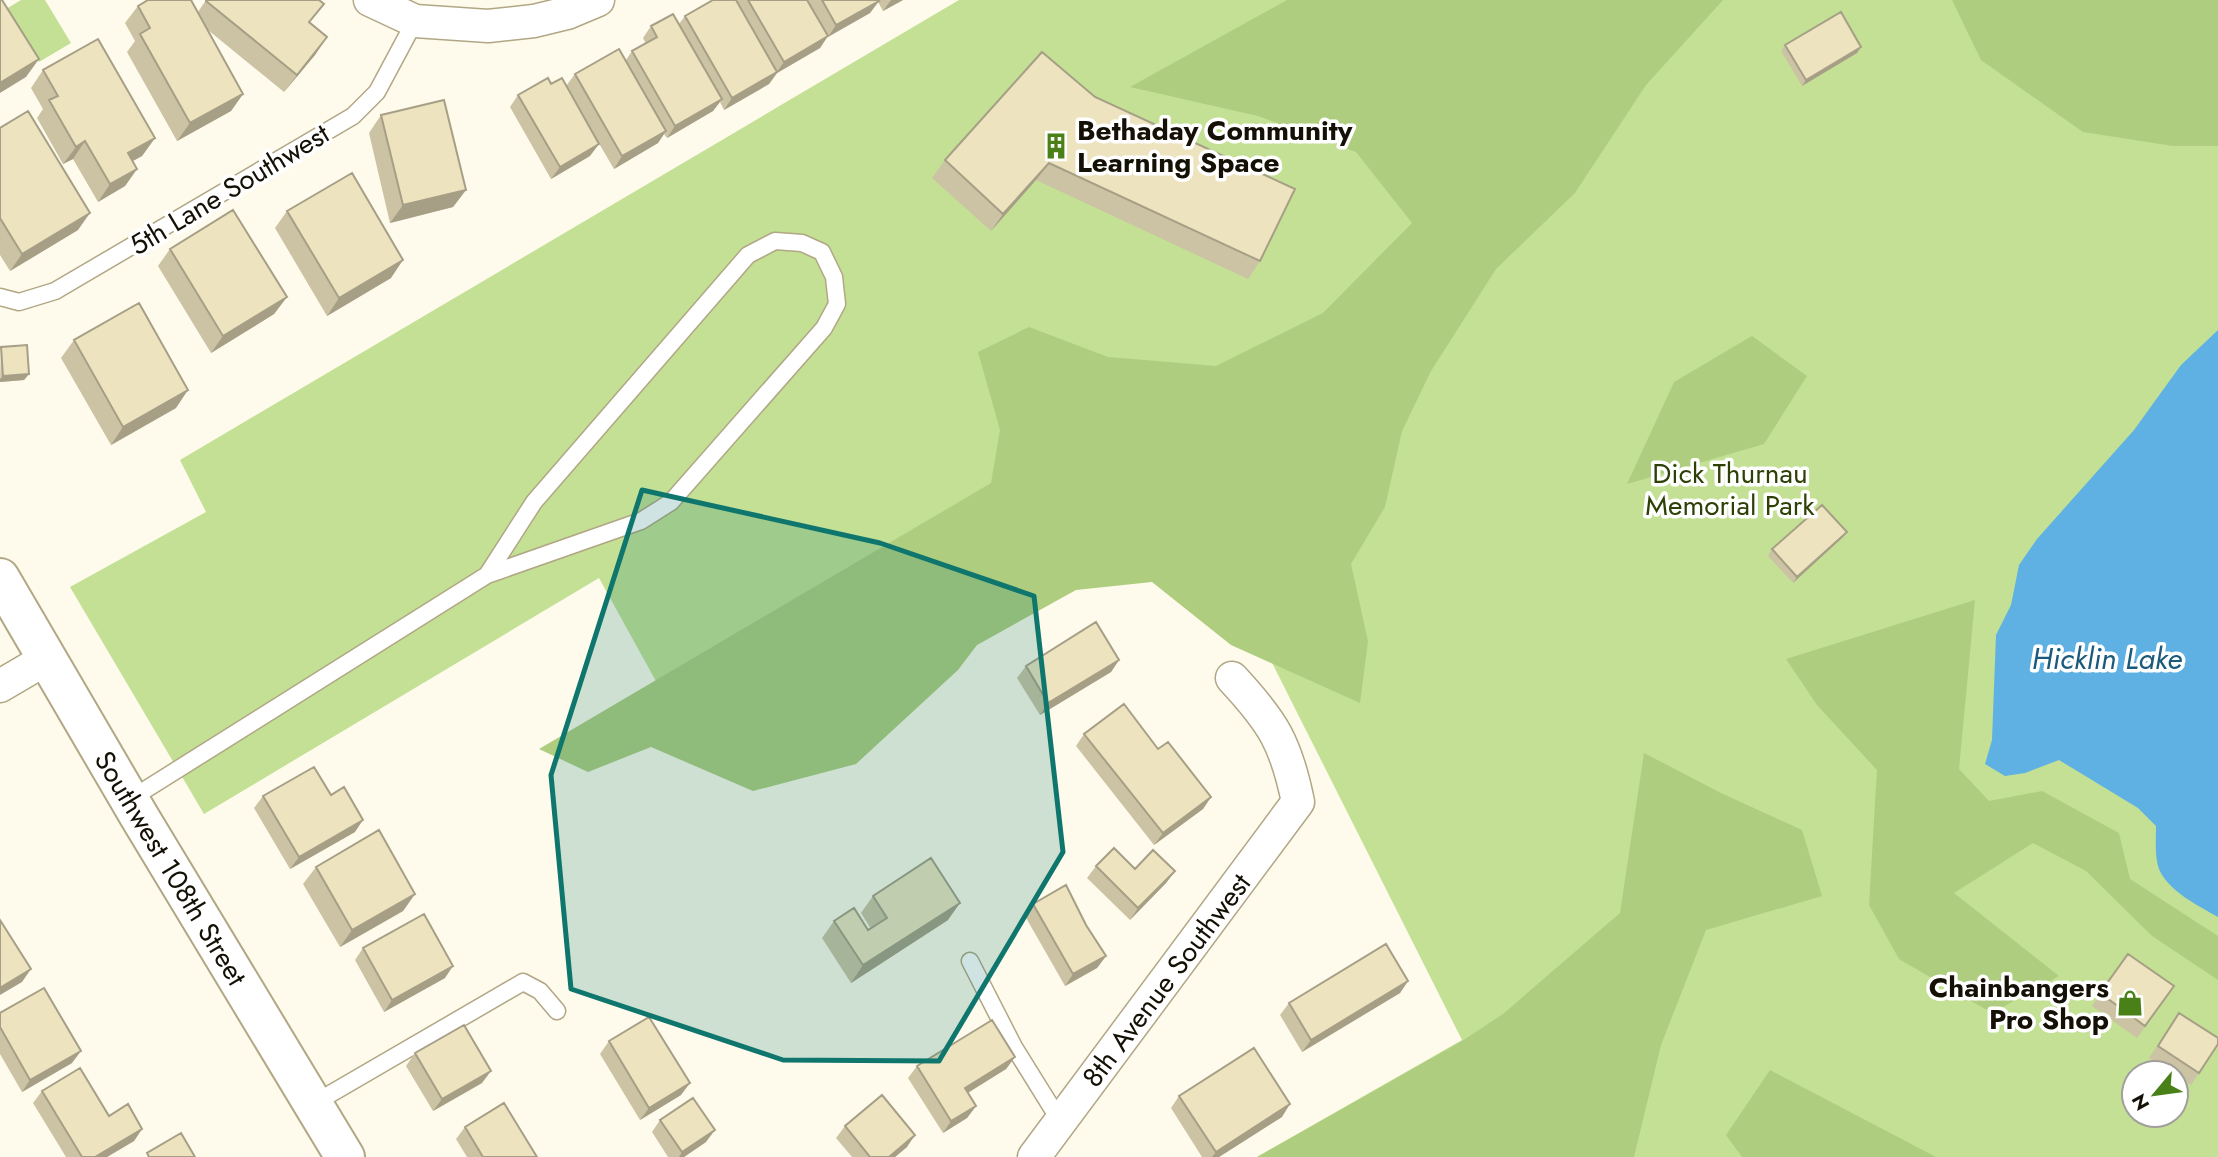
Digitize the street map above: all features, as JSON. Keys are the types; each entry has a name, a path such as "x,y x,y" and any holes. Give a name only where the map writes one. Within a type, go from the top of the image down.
{"street":[{"path":"370,0 415,22 488,26 567,13 598,0"},
{"name":"Southwest 108th Street","path":"0,578 129,800 345,1157"},
{"path":"0,686 46,659"},
{"name":"8th Avenue Southwest","path":"1034,1157 1298,802 1291,766 1280,740 1262,710 1232,678"}],"lane":[{"name":"5th Lane Southwest","path":"1,297 19,302 55,292 353,116 377,92 415,22"},
{"path":"129,800 487,575 641,521 671,502 824,328 837,304 834,276 822,252 802,243 775,241 748,255 534,502 487,575"},
{"path":"970,961 1014,1047 1060,1121"},
{"path":"313,1104 523,982 540,991 556,1011"}],"highlighted area":[{"path":"642,490 880,543 1034,596 1063,852 939,1061 783,1060 571,989 551,775"}],"green space":[{"path":"21,0 45,0 71,43 39,62 6,9"},
{"name":"Dick Thurnau Memorial Park","path":"959,0 2218,0 2218,1157 1257,1157 1462,1040 1182,484 705,770 599,578 204,814 70,587 206,512 180,460"},
{"path":"1287,0 1723,0 1646,85 1575,193 1496,269 1431,371 1402,431 1385,507 1351,564 1368,641 1360,703 1231,645 1152,582 1076,590 977,645 958,670 856,764 753,791 651,747 588,772 539,749 991,483 1000,430 978,352 1029,327 1108,357 1216,366 1323,313 1412,223 1356,152 1258,116 1130,87"},
{"path":"1952,0 2218,0 2218,146 2173,146 2083,132 1981,60"},
{"path":"1752,336 1807,376 1764,444 1627,484 1674,382"},
{"path":"1975,600 1959,769 1989,801 2042,791 2119,833 2130,879 2218,936 2218,980 2152,936 2086,871 2033,843 1954,893 2059,976 1992,1013 1899,959 1869,905 1877,770 1817,705 1786,659"},
{"path":"1644,753 1721,793 1802,830 1822,896 1706,930 1661,1045 1634,1157 1257,1157 1462,1041 1503,1014 1620,913"},
{"path":"1770,1070 1936,1157 1742,1157 1726,1135"}],"water":[{"name":"Hicklin Lake","path":"2218,330 2218,917 2181,894 2165,879 2157,861 2156,826 2138,808 2059,760 2025,773 2005,776 1985,764 1992,740 1996,635 2011,605 2019,565 2037,539 2134,430 2181,365"}],"building":[{"path":"0,0 39,59 0,83"},
{"path":"148,0 191,0 243,94 190,123 140,34 150,28 138,6"},
{"path":"206,0 319,0 324,4 309,22 327,37 297,75"},
{"path":"713,0 736,0 777,72 732,98 685,16"},
{"path":"748,0 807,0 828,36 784,62"},
{"path":"822,0 878,0 879,1 836,25"},
{"path":"1841,12 1861,47 1806,80 1785,45"},
{"path":"673,14 722,99 675,126 632,51 657,37 651,26"},
{"path":"98,39 155,138 128,153 137,169 110,184 85,141 76,147 49,100 58,96 43,70"},
{"path":"619,49 666,131 622,156 575,74"},
{"name":"Bethaday Community Learning Space","path":"1042,52 1095,97 1295,189 1260,261 1049,163 1003,214 945,160"},
{"path":"548,78 551,84 562,78 599,144 560,167 518,95"},
{"path":"444,100 466,190 403,205 381,115"},
{"path":"28,111 90,213 22,254 0,218 0,128"},
{"path":"352,173 403,260 339,298 287,211"},
{"path":"233,210 287,297 223,336 170,249"},
{"path":"139,303 188,390 123,427 74,340"},
{"path":"27,345 29,374 3,376 1,347"},
{"path":"1822,505 1847,532 1797,577 1772,549"},
{"path":"1096,622 1119,660 1048,703 1026,666"},
{"path":"1124,704 1158,749 1168,742 1211,797 1163,833 1084,734"},
{"path":"314,767 331,795 344,787 363,820 299,857 263,796"},
{"path":"379,830 415,894 352,930 316,867"},
{"path":"1114,848 1135,869 1153,850 1175,871 1138,908 1096,866"},
{"path":"931,858 960,903 863,965 834,921 854,908 868,930 887,918 873,896"},
{"path":"1066,885 1086,925 1106,956 1073,974 1033,904"},
{"path":"424,914 453,966 392,1000 363,948"},
{"path":"0,920 31,969 0,988"},
{"path":"1386,944 1408,981 1311,1040 1289,1003"},
{"path":"2128,954 2174,986 2145,1026 2100,993"},
{"path":"44,988 81,1051 30,1080 0,1027 0,1013"},
{"path":"2179,1013 2218,1038 2218,1044 2199,1073 2190,1067 2190,1059 2178,1059 2158,1046"},
{"path":"649,1017 690,1083 649,1108 609,1041"},
{"path":"992,1020 1015,1057 965,1088 976,1106 951,1121 917,1066"},
{"path":"464,1025 491,1071 442,1099 415,1053"},
{"path":"1254,1048 1290,1104 1216,1152 1179,1096"},
{"path":"80,1068 109,1116 128,1104 142,1129 95,1157 82,1157 42,1091"},
{"path":"882,1095 915,1135 889,1157 870,1157 845,1126"},
{"path":"693,1098 715,1130 682,1152 660,1120"},
{"path":"504,1103 537,1157 483,1157 465,1127"},
{"path":"181,1133 195,1157 149,1157 147,1153"}],"place":[{"name":"Bethaday Community Learning Space","path":"1056,146"},
{"name":"Chainbangers Pro Shop","path":"2130,1003"}]}
